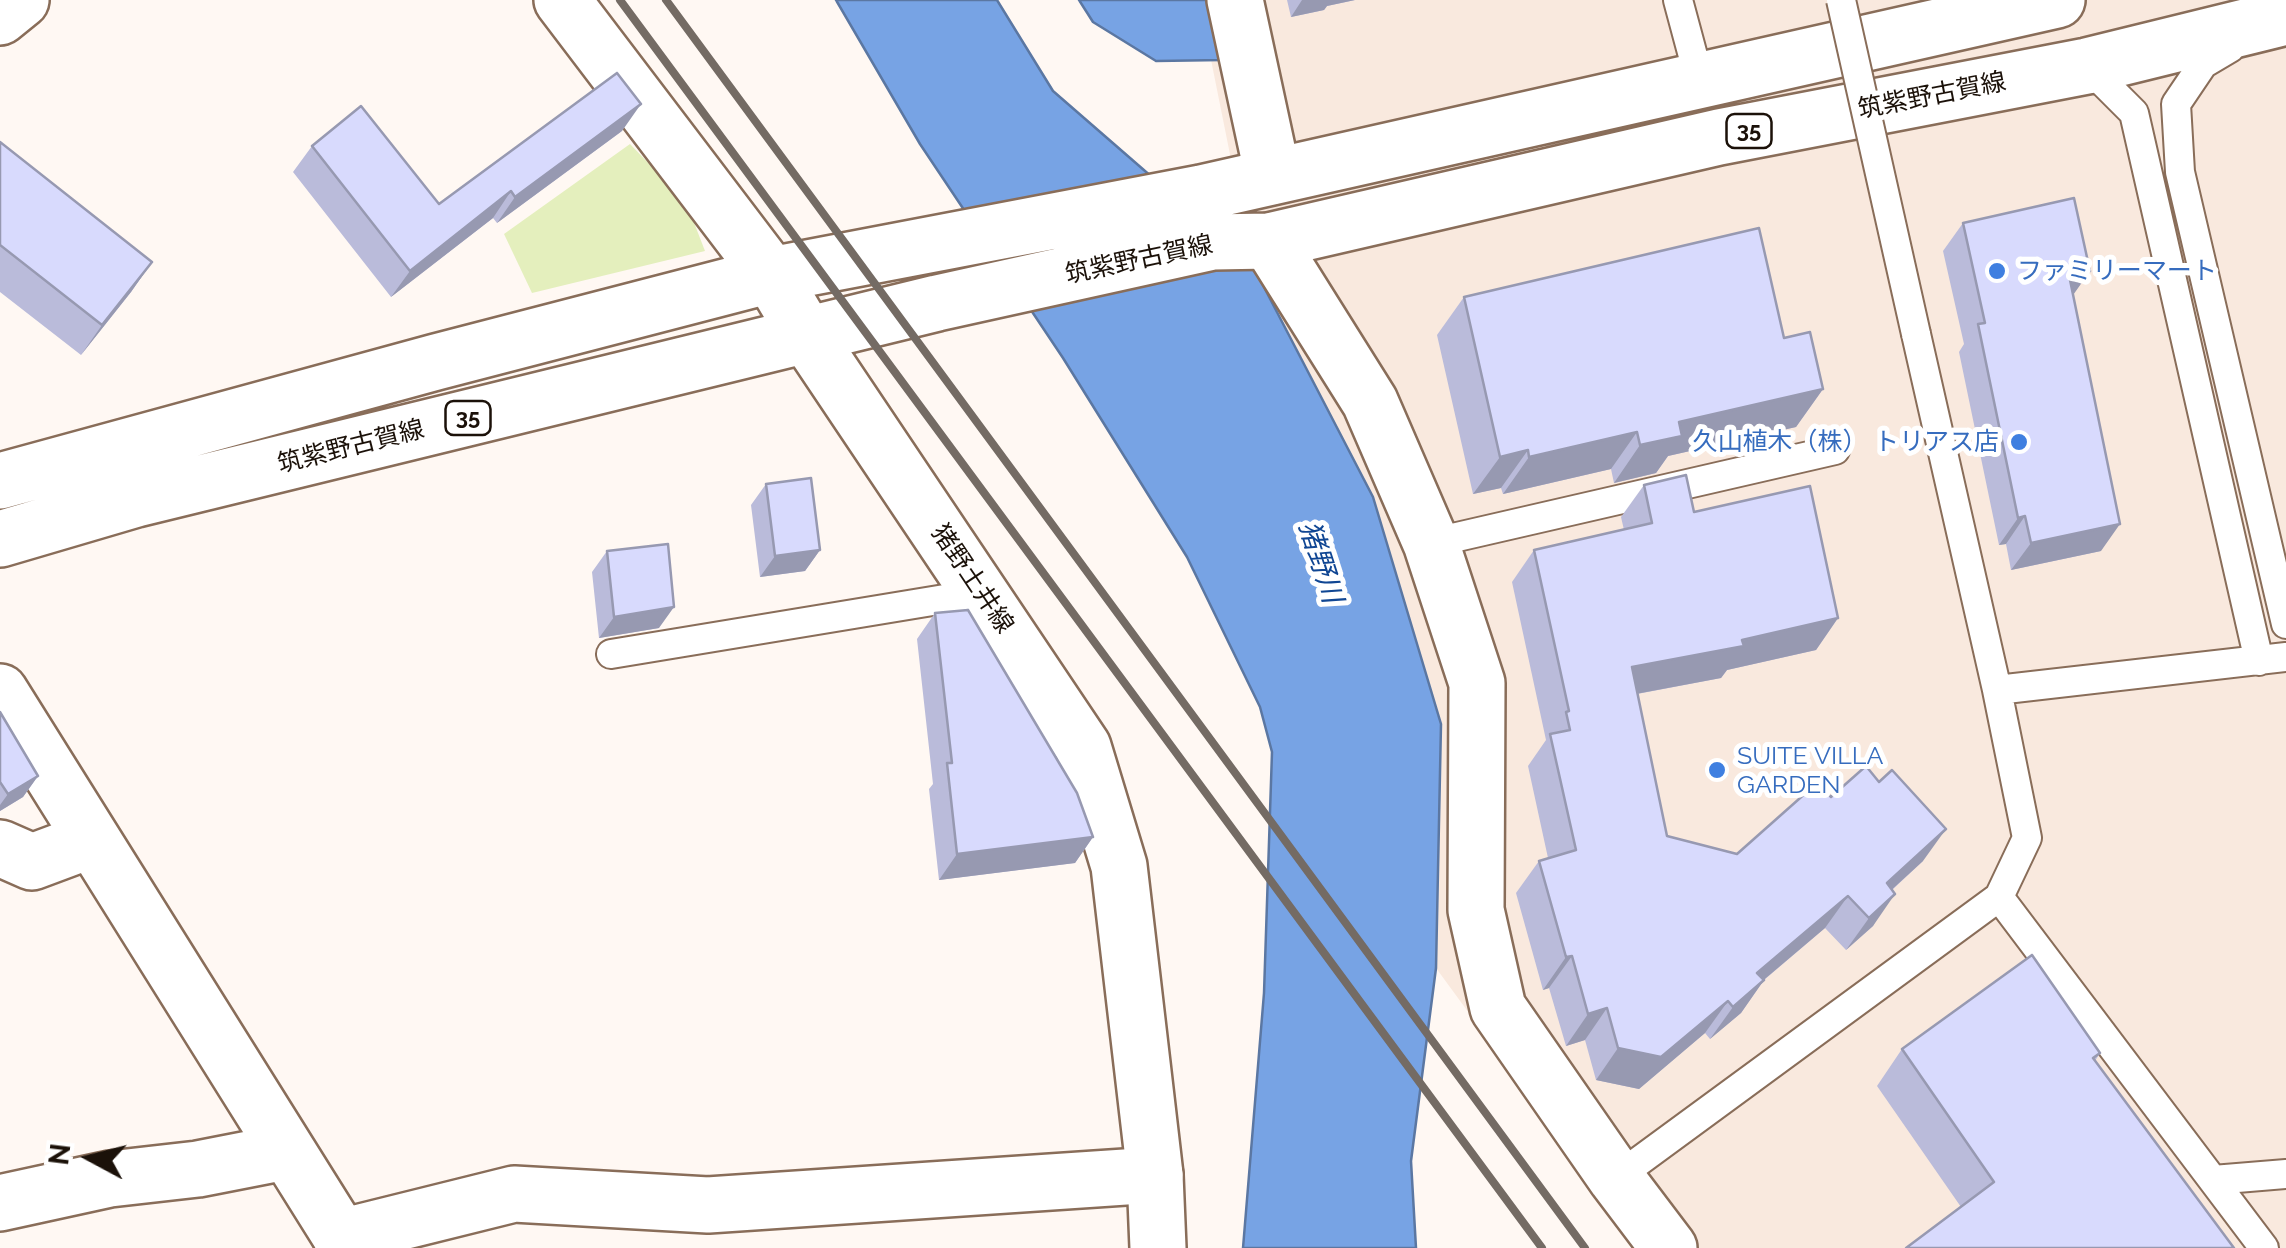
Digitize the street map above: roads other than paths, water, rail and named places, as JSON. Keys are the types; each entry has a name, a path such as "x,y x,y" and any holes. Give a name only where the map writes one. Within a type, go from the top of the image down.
{"main road":[{"path":"0,17 21,0"},
{"name":"猪野土井線","path":"562,0 771,275 806,334 1083,747 1119,866 1155,1175 1158,1248"},
{"path":"1235,0 1274,176"},
{"name":"筑紫野古賀線","path":"0,539 136,499 937,303 1207,218 1274,176 2057,0"},
{"name":"筑紫野古賀線","path":"0,481 771,275 908,250 1207,218 1270,240 1719,137 2087,66 2282,18"},
{"path":"1270,240 1370,402 1431,543 1478,682 1476,910 1498,1008 1669,1248"},
{"path":"0,692 344,1243 514,1194 708,1205 1155,1175"},
{"path":"0,848 32,862 91,840"},
{"path":"0,1203 110,1179 198,1169 285,1152"}],"lane":[{"path":"1678,0 1700,82"},
{"path":"1616,1178 1999,897 2027,838 1841,0"},
{"path":"2282,18 2203,64 2176,104 2180,172 2286,624"},
{"path":"1997,690 2272,659 2134,113 2087,66"},
{"path":"1431,543 1834,450"},
{"path":"611,654 981,593"},
{"path":"1999,897 2264,1248"},
{"path":"2212,1180 2286,1174"}],"water":[{"name":"猪野川","path":"836,0 997,0 1053,91 1252,264 1373,497 1441,724 1436,968 1411,1161 1416,1248 1243,1248 1264,993 1272,752 1260,707 1187,557 1063,358 920,144"},
{"path":"1079,0 1210,0 1223,60 1156,61 1093,22"}],"railway":[{"path":"620,0 1542,1248"},
{"path":"666,0 1585,1248"}],"place":[{"name":"ファミリーマート","path":"1997,271"},
{"name":"久山植木（株） トリアス店","path":"2019,442"},
{"name":"SUITE VILLA GARDEN","path":"1717,770"}]}
